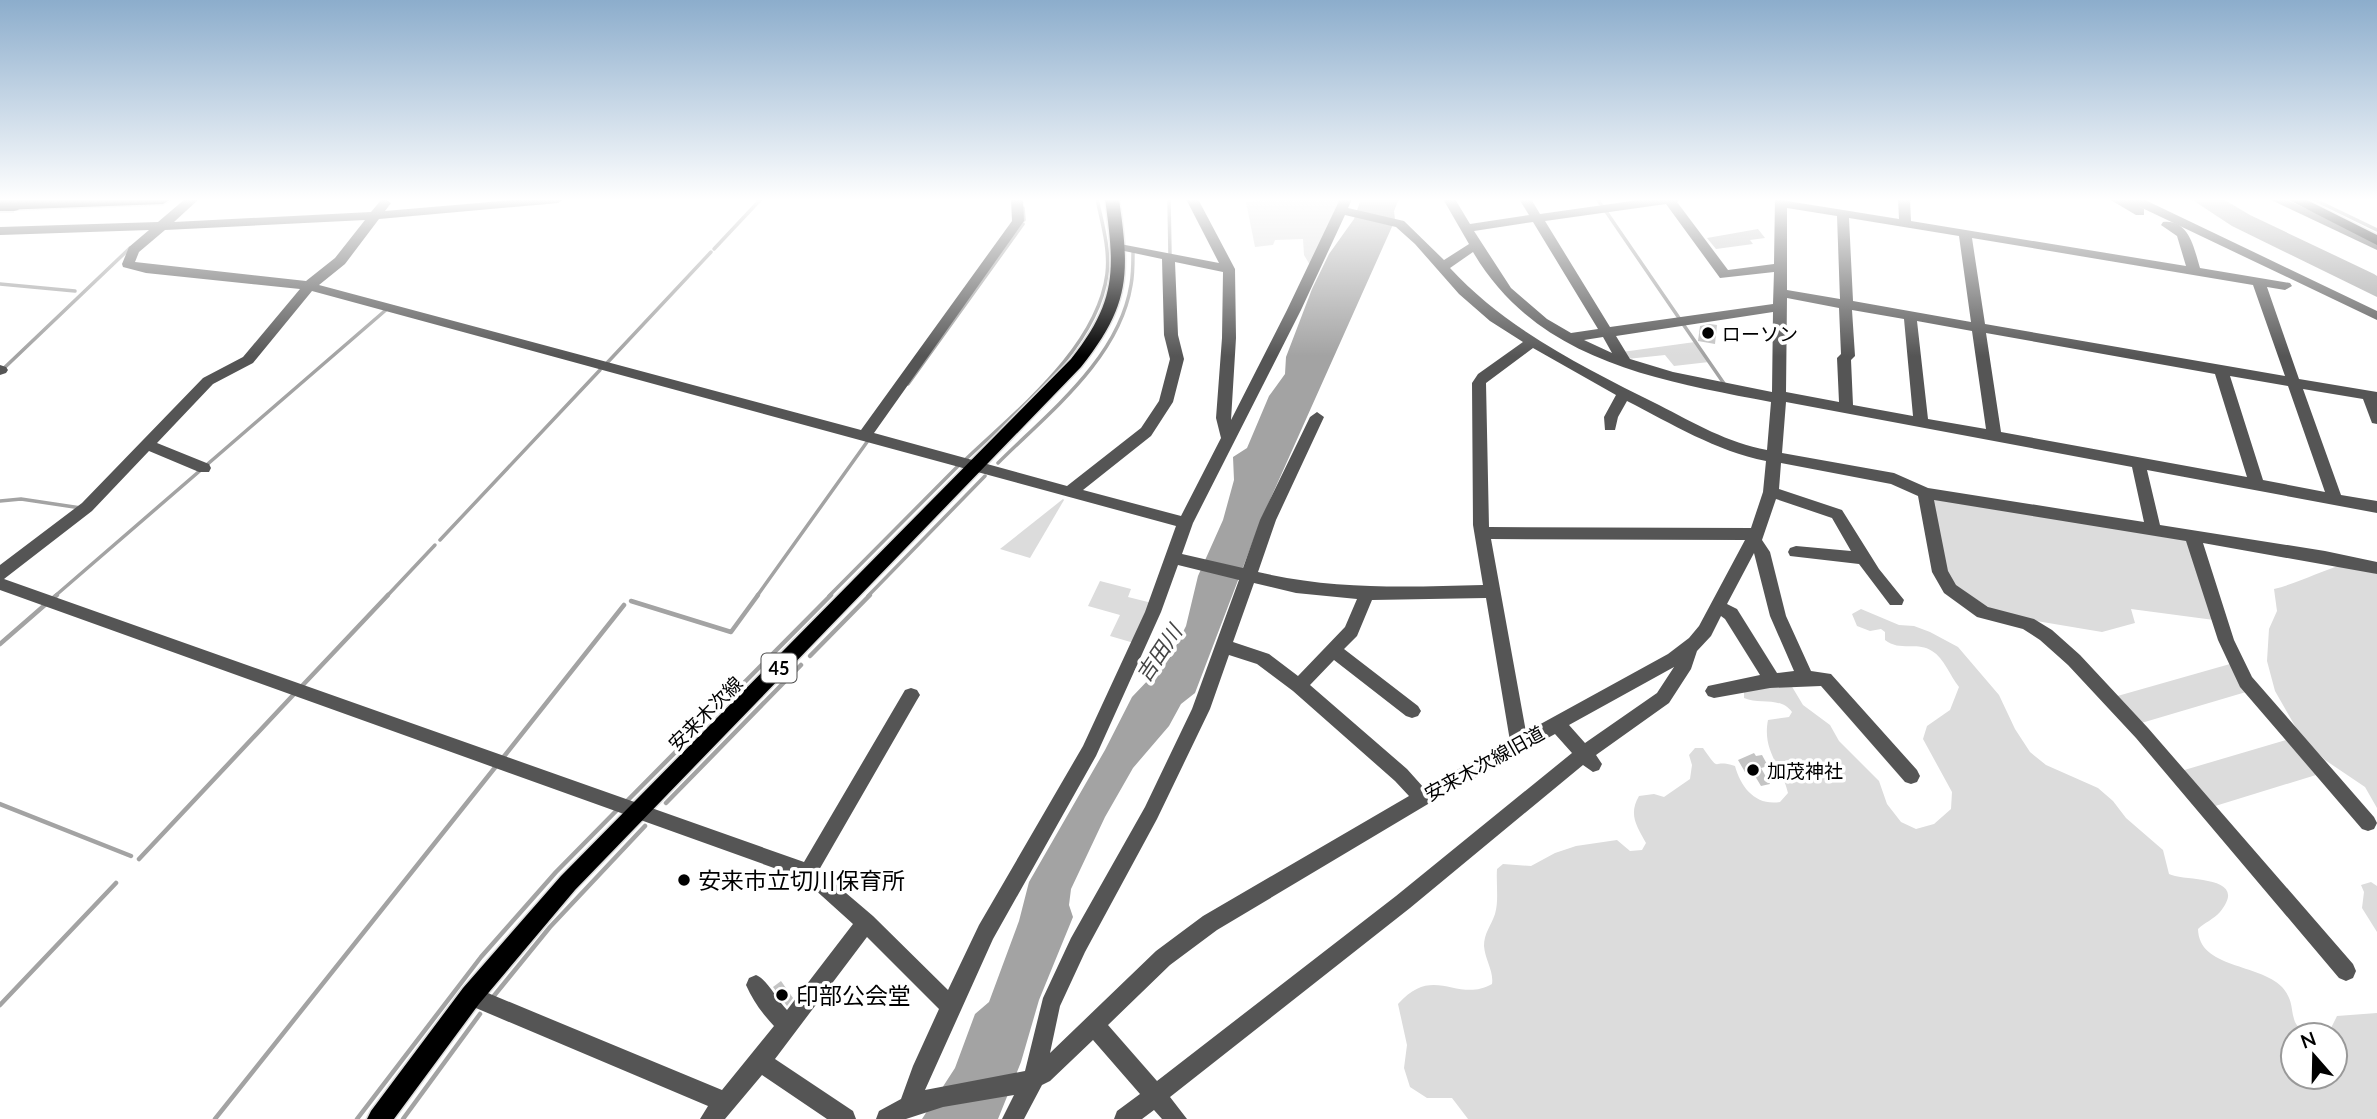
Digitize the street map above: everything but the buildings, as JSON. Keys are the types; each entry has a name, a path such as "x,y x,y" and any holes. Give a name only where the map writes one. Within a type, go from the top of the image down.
{"main road":[{"name":"安来木次線","path":"379,1119 471,996 550,903 1054,388 1097,338 1117,295 1119,251"}],"street":[{"path":"134,251 128,261 131,266 309,286 1185,523"},
{"path":"0,574 87,507 211,379 248,360 309,286 340,261 348,251"},
{"path":"864,436 996,251"},
{"path":"1145,251 1229,269"},
{"path":"1220,251 1229,269 1229,338 1223,418 1228,439"},
{"path":"913,1104 920,1073 950,1006 1000,904 1090,751 1153,612 1185,523 1322,251"},
{"path":"1428,251 1441,268 1495,318 1532,342 1624,394 1732,447 1894,479 1925,493 2325,557 2377,568"},
{"path":"1441,268 1466,251"},
{"path":"1479,251 1512,297 1533,315 1568,338 1625,362 1689,380 1994,434 2377,507"},
{"path":"1557,251 1625,362"},
{"path":"1708,251 1725,275 1780,267"},
{"name":"安来木次線旧道","path":"887,1119 913,1104 1027,1081 1052,1067 1163,958 1192,935 1280,880 1519,743 1674,659 1690,647 1705,631 1755,538 1768,506 1775,457 1778,397 1780,251"},
{"path":"1844,251 1848,356 1844,358 1846,409"},
{"path":"1967,251 1994,434"},
{"path":"2075,251 2285,286"},
{"path":"2188,251 2194,270"},
{"path":"2242,251 2377,316"},
{"path":"1068,493 1146,432 1166,402 1177,359 1171,335 1168,256"},
{"path":"2258,281 2335,499"},
{"path":"1550,353 1568,338 1780,300 1846,304 2372,396 2377,419"},
{"path":"1910,316 1921,421"},
{"path":"1519,743 1481,525 1479,383 1483,377 1532,342"},
{"path":"2221,370 2257,484"},
{"path":"1610,426 1611,417 1624,394"},
{"path":"1013,1119 1050,1005 1078,945 1151,813 1201,709 1268,520 1317,417"},
{"path":"149,445 204,468"},
{"path":"2138,462 2154,531"},
{"path":"1771,492 1837,514 1864,558 1896,600"},
{"path":"1925,493 1940,572 1950,589 1983,612 2028,624 2046,635 2074,660 2142,733 2346,971"},
{"path":"1483,533 1755,538 1762,552 1779,616 1805,677"},
{"path":"2193,537 2226,640 2246,682 2368,823"},
{"path":"1796,552 1864,558"},
{"path":"1174,559 1296,587 1367,594 1493,591"},
{"path":"0,584 88,613 336,706 808,872 866,923 950,1006"},
{"path":"1299,685 1351,631 1367,594"},
{"path":"1718,607 1731,614 1772,679"},
{"path":"1223,646 1263,659 1299,685 1401,775 1422,798"},
{"path":"1125,1119 1664,698 1685,664 1690,647"},
{"path":"1334,651 1412,711"},
{"path":"1714,691 1772,679 1825,679 1911,776"},
{"path":"808,872 911,695"},
{"path":"1556,723 1588,759"},
{"path":"711,1119 760,1061 866,923"},
{"path":"756,985 766,1003 787,1024"},
{"path":"471,996 725,1102"},
{"path":"1094,1025 1176,1119"},
{"path":"760,1061 845,1119"}],"shaded area":[{"path":"1304,251 1316,251 1310,265"},
{"path":"1331,251 1381,251 1261,520 1195,693 1181,704 1169,726 1133,768 1105,817 1071,889 1069,905 1073,917 1039,1000 1021,1062 998,1119 922,1119 955,1068 975,1014 989,1002 1019,921 1029,882 1105,750 1132,697 1171,656 1186,626 1198,576 1223,520 1234,480 1233,457 1247,448 1269,396 1285,374 1286,357 1312,289"},
{"path":"2284,251 2326,251 2374,274 2377,276 2377,297"},
{"path":"1695,342 1709,362 1674,366 1665,355 1627,359 1622,352"},
{"path":"1932,498 2189,541 2214,620 2131,609 2135,623 2102,632 2001,615 1949,582"},
{"path":"1063,499 1030,558 1000,549"},
{"path":"2345,564 2377,574 2377,808 2365,787 2325,760 2299,733 2275,691 2267,661 2269,629 2277,611 2274,589"},
{"path":"1100,581 1131,589 1128,597 1152,603 1134,643 1110,636 1120,615 1088,606"},
{"path":"1861,609 1899,625 1914,626 1930,632 1958,647 1999,695 2015,729 2030,752 2046,765 2098,788 2113,801 2126,818 2163,850 2169,874 2212,882 2227,891 2227,900 2220,912 2198,929 2201,942 2208,952 2219,959 2272,979 2286,992 2295,1021 2279,1021 2279,1091 2349,1091 2349,1021 2334,1021 2337,1016 2377,1013 2377,1119 1468,1119 1452,1098 1427,1098 1410,1087 1404,1068 1407,1045 1398,1004 1411,992 1423,986 1468,990 1492,984 1484,941 1496,909 1497,869 1503,864 1531,866 1555,853 1576,846 1617,840 1630,851 1642,850 1646,843 1634,815 1639,796 1654,794 1664,797 1690,779 1692,765 1689,755 1695,748 1703,748 1717,764 1735,766 1741,781 1757,798 1771,803 1780,802 1788,793 1770,749 1767,731 1768,720 1789,717 1792,712 1776,702 1744,698 1744,691 1791,685 1803,705 1830,725 1839,741 1879,781 1887,804 1901,822 1916,829 1934,824 1951,809 1952,792 1923,739 1927,726 1950,710 1959,687 1932,651 1891,644 1885,640 1885,632 1881,629 1870,631 1857,626 1852,614"},
{"path":"2230,664 2246,692 2138,724 2114,697"},
{"path":"2286,740 2316,775 2212,807 2181,771"},
{"path":"2371,882 2377,886 2377,932 2362,908 2364,892 2361,885"}],"waterway":[{"path":"0,372 127,251"},
{"path":"908,384 1003,251"},
{"path":"965,460 1051,377 1088,328 1100,302 1107,274 1107,251"},
{"path":"1633,251 1679,318"},
{"path":"606,364 711,252"},
{"path":"998,463 1059,404 1097,361 1124,312 1133,273 1133,253"},
{"path":"0,284 75,291"},
{"path":"55,596 387,309"},
{"path":"1683,324 1725,385"},
{"path":"440,540 600,370"},
{"path":"757,596 867,442"},
{"path":"829,596 959,465"},
{"path":"868,596 985,476"},
{"path":"0,501 21,499 81,508"},
{"path":"387,596 435,545"},
{"path":"52,599 57,595"},
{"path":"301,687 388,595"},
{"path":"631,601 731,632 758,595"},
{"path":"625,803 831,595"},
{"path":"810,656 870,595"},
{"path":"0,644 46,604"},
{"path":"502,759 624,605"},
{"path":"666,803 801,665"},
{"path":"139,859 296,692"},
{"path":"215,1119 497,765"},
{"path":"0,804 131,856"},
{"path":"357,1119 481,957 556,872 619,808"},
{"path":"493,997 550,927 645,826"},
{"path":"0,1005 116,883"},
{"path":"403,1119 480,1014"}],"place":[{"name":"ローソン","path":"1708,333"},
{"name":"加茂神社","path":"1753,770"},
{"name":"安来市立切川保育所","path":"684,880"},
{"name":"印部公会堂","path":"782,995"}],"water label":[{"name":"吉田川","path":"1158,653"}]}
